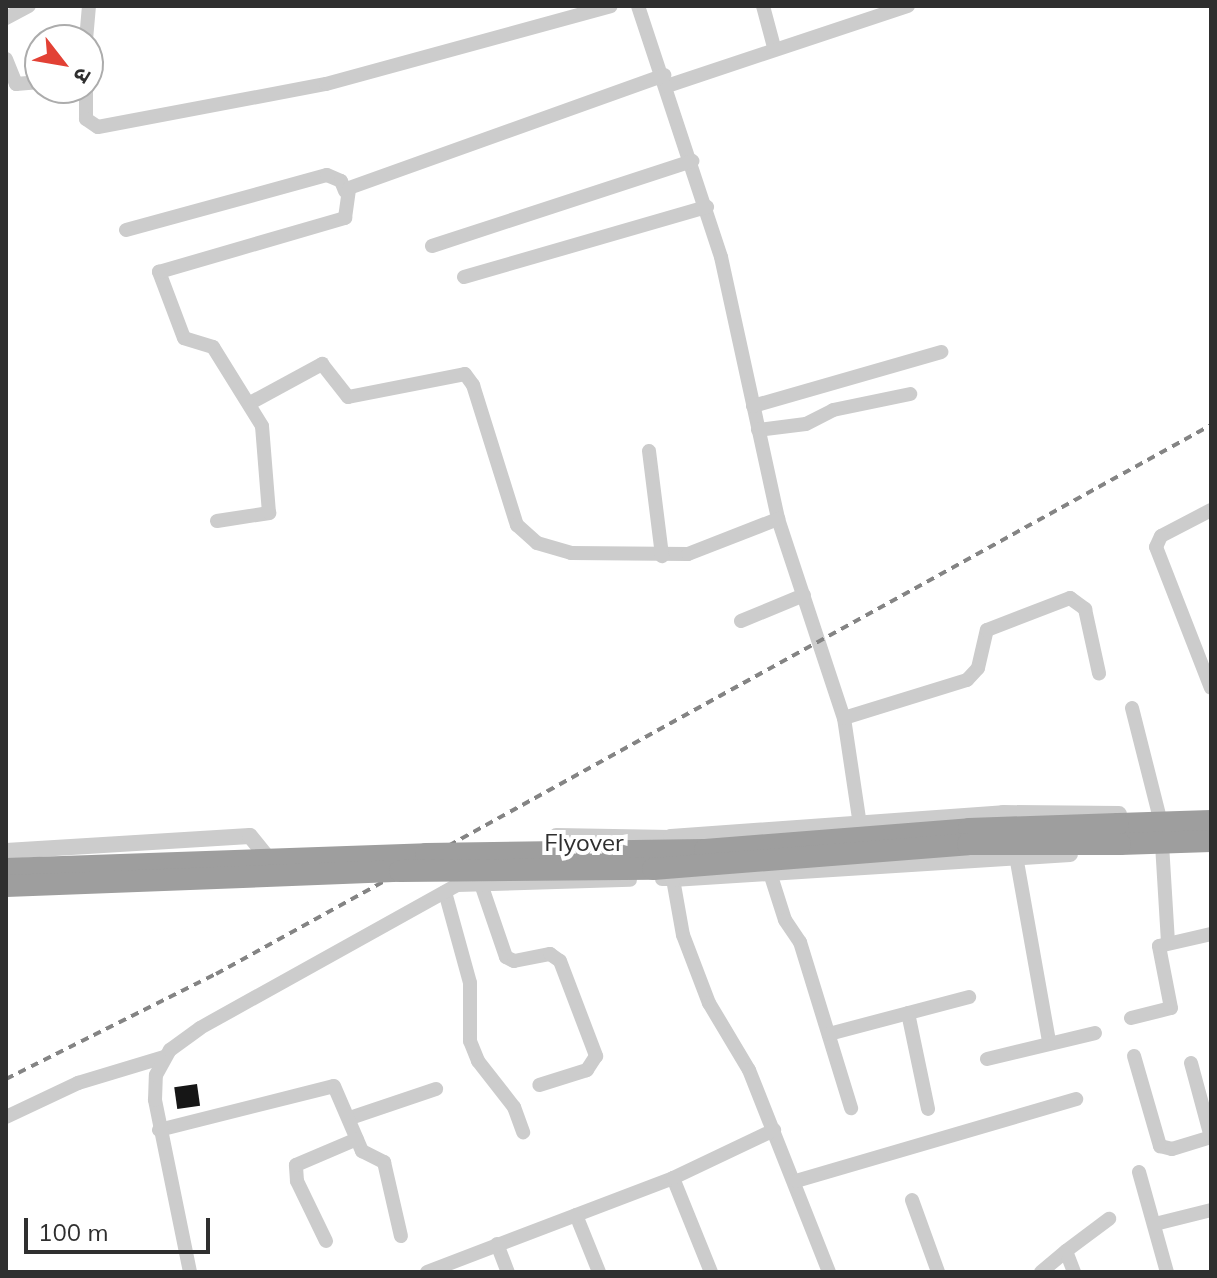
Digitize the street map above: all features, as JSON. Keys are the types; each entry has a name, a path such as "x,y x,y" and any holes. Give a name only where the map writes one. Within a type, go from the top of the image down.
{"highway":[{"path":"1162,834 1211,821"},
{"name":"Flyover","path":"6,869 705,850 969,829 1162,834"},
{"name":"Flyover","path":"6,886 400,871 653,869 1119,834"},
{"path":"1162,834 1211,841"}],"street":[{"path":"6,18 29,6"},
{"path":"86,104 86,119 98,127 326,84 611,6"},
{"path":"638,6 666,80 707,207 778,519 844,718 860,825"},
{"path":"763,6 774,47"},
{"path":"345,191 666,80 908,6"},
{"path":"6,59 16,84 24,83"},
{"path":"432,246 692,161"},
{"path":"126,230 327,175 341,181 345,191 345,218 159,272 186,341 213,347 252,402 262,426 271,508 264,515 217,521"},
{"path":"464,277 707,207"},
{"path":"753,406 941,352"},
{"path":"252,402 322,364 348,397 462,373 473,385 511,512 526,534 571,553 688,554 778,519"},
{"path":"758,430 806,424 833,410 910,394"},
{"path":"649,451 662,556"},
{"path":"1211,510 1161,536 1156,547 1211,688"},
{"path":"741,621 804,595"},
{"path":"844,718 967,680 978,668 987,630 1070,598 1085,609 1099,673"},
{"path":"1132,708 1162,834 1168,943"},
{"path":"556,835 671,837 1003,813 1122,814 1162,834"},
{"path":"6,1117 78,1083 164,1057 200,1028 457,885 673,879 1016,856 1111,854 1162,834"},
{"path":"6,851 250,836 287,883 6,896"},
{"path":"671,837 673,879 683,935 709,1003 749,1070 796,1181 829,1272"},
{"path":"1016,856 1049,1042"},
{"path":"770,873 829,1034 851,1108"},
{"path":"481,884 506,957 514,961 550,954 560,961 596,1056 587,1070 539,1085"},
{"path":"445,892 470,983 470,1041 478,1061 514,1107 523,1132"},
{"path":"1131,1018 1171,1008 1158,949 1168,943 1211,934"},
{"path":"829,1034 969,997"},
{"path":"908,1013 928,1109"},
{"path":"987,1059 1095,1033"},
{"path":"1134,1056 1160,1146 1172,1149 1210,1138 1191,1063"},
{"path":"164,1057 155,1084 159,1130 190,1272"},
{"path":"159,1130 330,1085 341,1093 364,1153 384,1162 401,1236"},
{"path":"350,1118 436,1089"},
{"path":"796,1181 1076,1099"},
{"path":"427,1272 673,1178 774,1130"},
{"path":"326,1241 297,1181 296,1165 357,1139"},
{"path":"1139,1172 1167,1272"},
{"path":"673,1178 711,1272"},
{"path":"912,1200 938,1272"},
{"path":"1155,1224 1211,1210"},
{"path":"576,1215 599,1272"},
{"path":"1041,1272 1109,1219"},
{"path":"497,1244 508,1272"},
{"path":"1066,1251 1074,1272"}],"building":[{"path":"197,1084 200,1106 177,1109 174,1087"}],"railway":[{"path":"6,1079 216,974 1211,425"}]}
